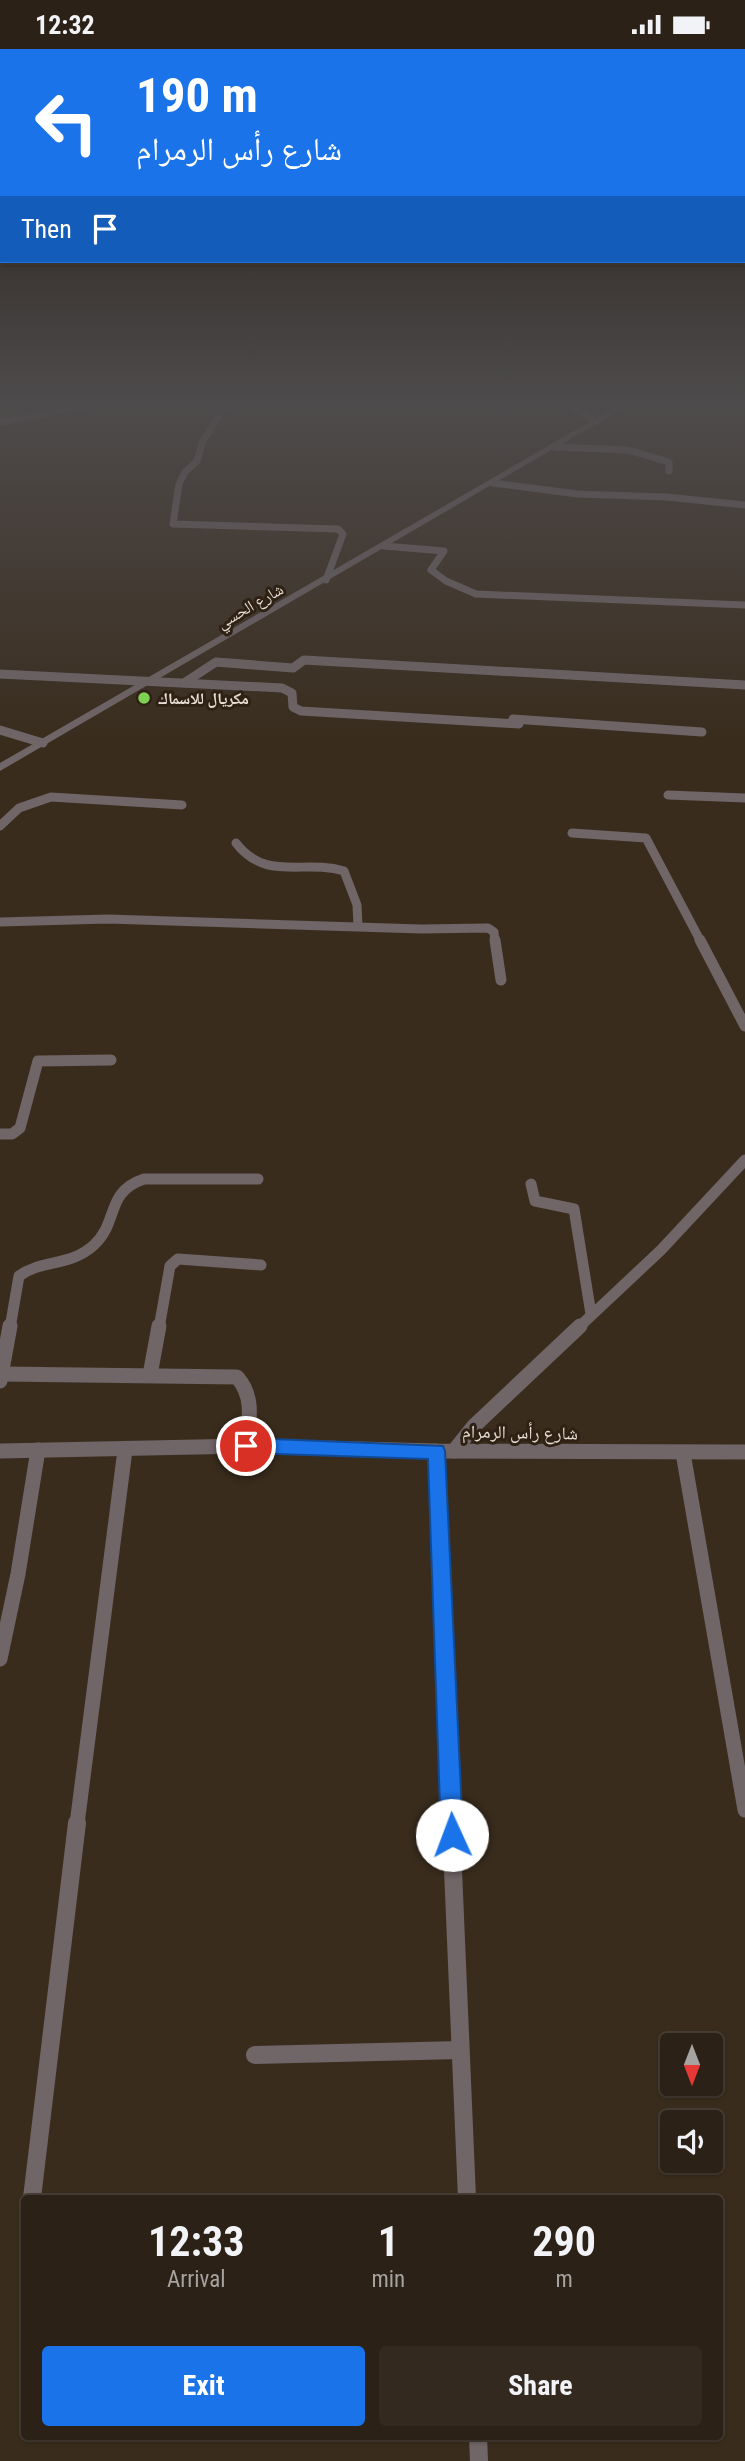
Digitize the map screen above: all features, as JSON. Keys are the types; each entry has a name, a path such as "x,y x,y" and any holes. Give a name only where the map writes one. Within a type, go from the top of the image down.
{"street":[{"path":"174,519 173,524 225,528 338,529 343,534 326,580"},
{"name":"شارع الحسي","path":"0,768 431,519"},
{"path":"384,546 444,551 432,570 446,581 476,594 745,605"},
{"path":"184,683 216,662 293,668 304,660 745,685"},
{"path":"0,674 282,688 292,692 295,710 300,711 519,723"},
{"path":"293,705 702,732"},
{"path":"0,730 43,743"},
{"path":"667,795 745,798"},
{"path":"0,826 29,800 42,797 182,805"},
{"path":"572,833 646,838 745,1026"},
{"path":"236,843 243,856 267,867 318,866 344,871 358,905 358,926"},
{"path":"0,922 108,919 491,929 501,980"},
{"path":"0,1134 12,1134 20,1128 38,1061 111,1060"},
{"path":"467,2195 460,2050 445,1451 661,1250 745,1160"},
{"path":"246,1446 249,1395 246,1384 237,1377 150,1375 1,1378 19,1276 26,1270 67,1262 78,1257 101,1237 120,1191 128,1182 144,1179 258,1179"},
{"path":"531,1184 535,1201 574,1209 591,1314"},
{"path":"150,1375 173,1261 178,1259 261,1265"},
{"name":"شارع رأس الرمرام","path":"0,1451 246,1446 445,1451 745,1452"},
{"path":"0,1660 18,1574 38,1450"},
{"path":"32,2195 56,1983 125,1450"},
{"path":"683,1453 745,1804"},
{"path":"255,2055 460,2050"},
{"path":"478,2440 479,2461"}],"place":[{"name":"مكريال للاسماك","path":"144,698"}],"route":[{"path":"246,1446 436,1451 452,1835"}]}
